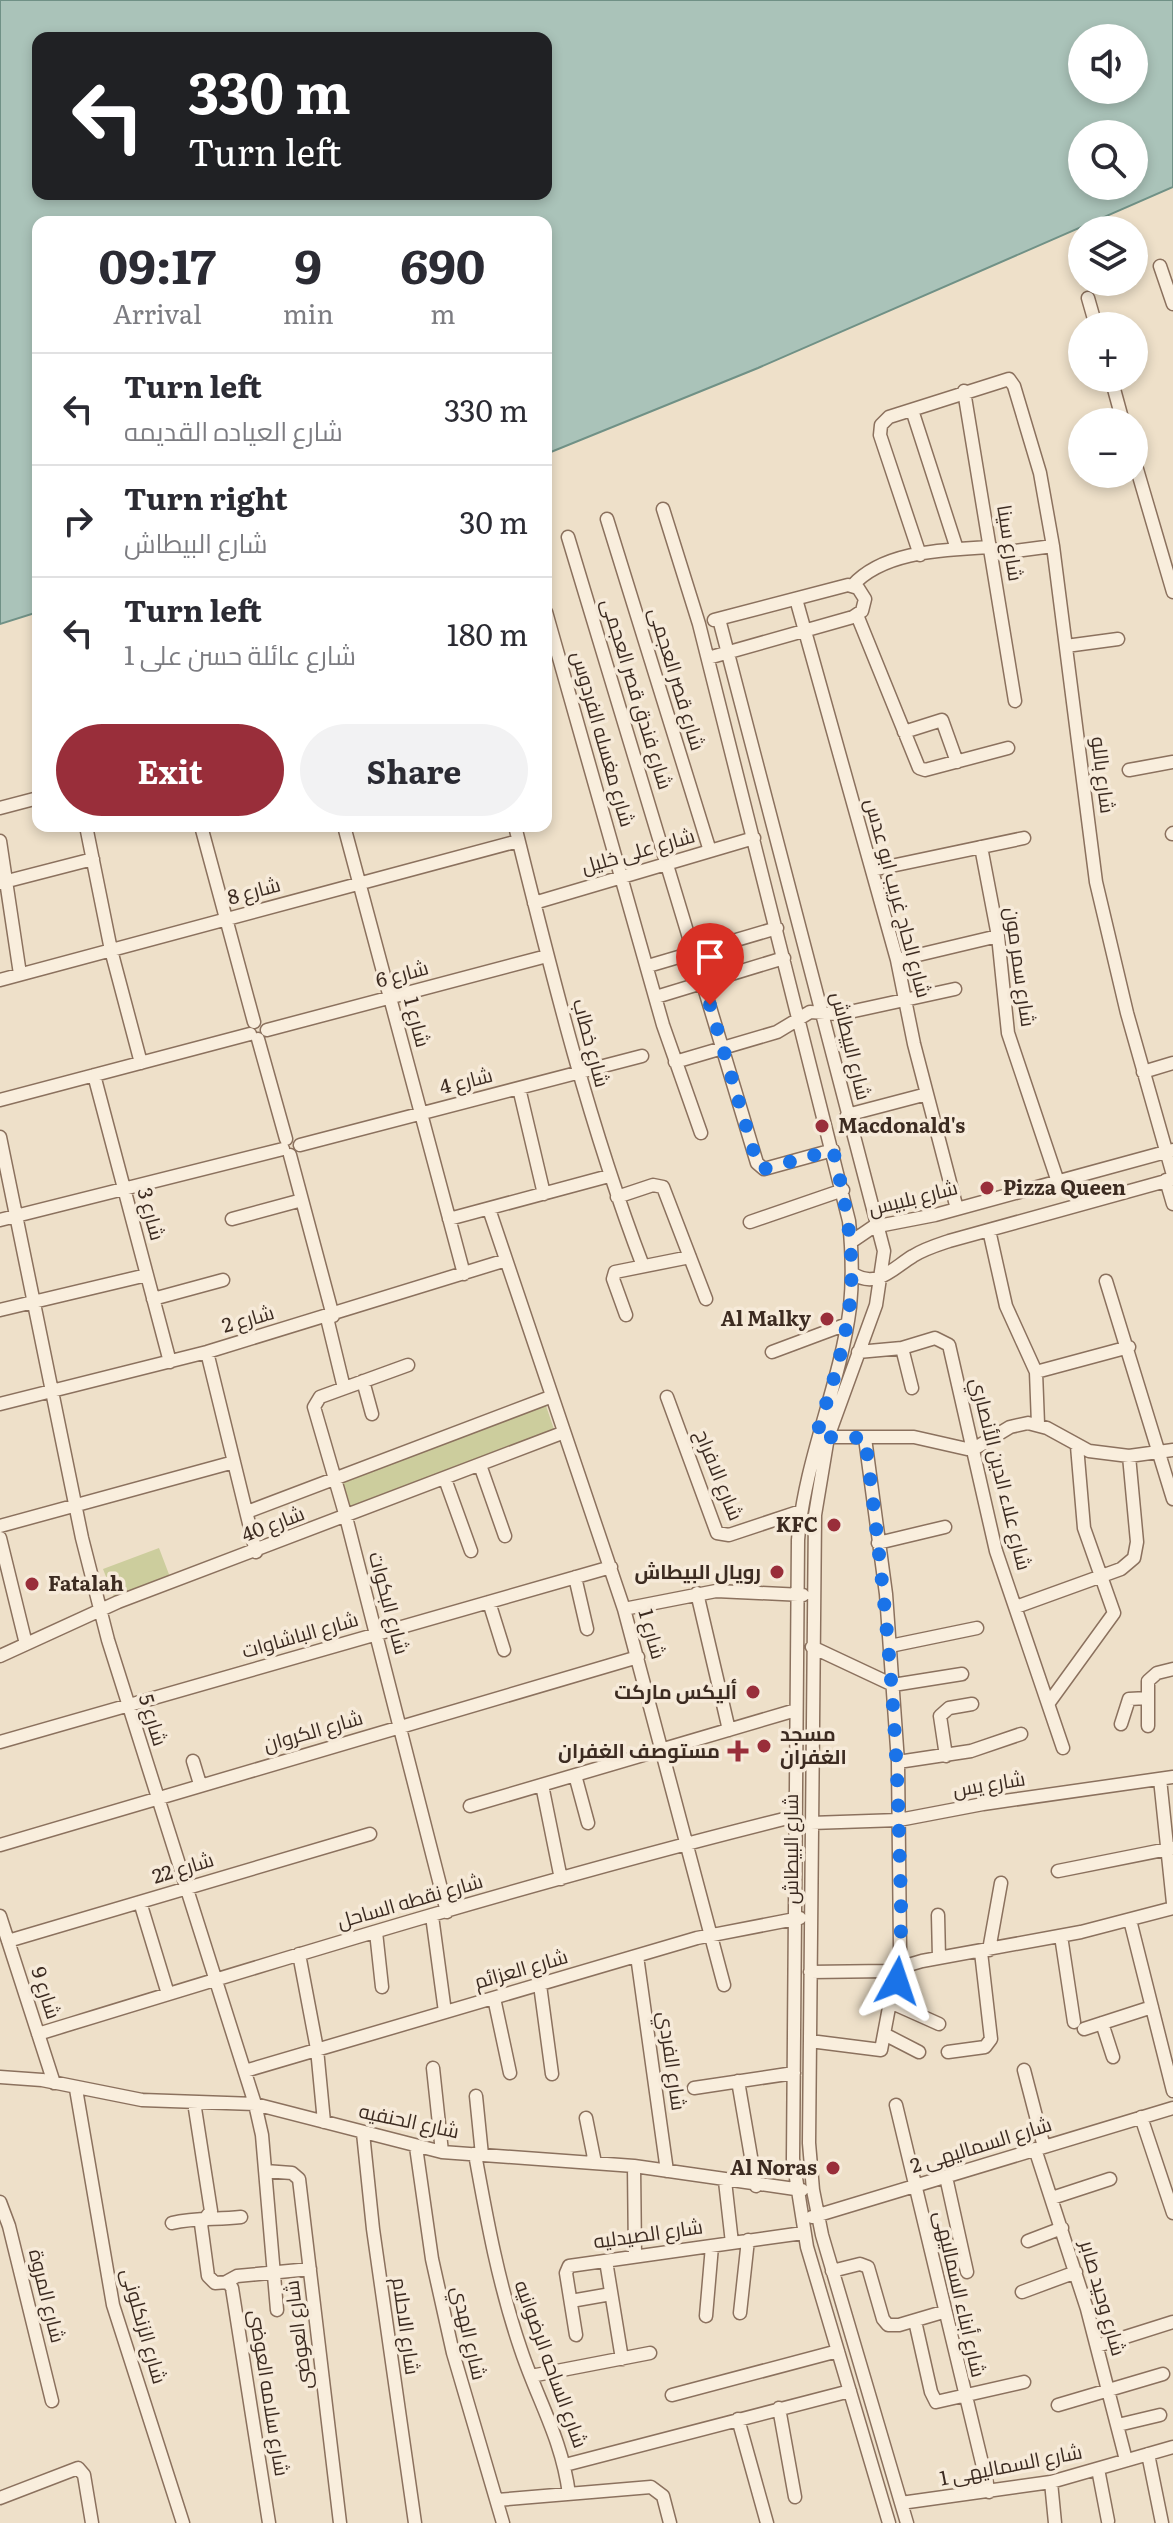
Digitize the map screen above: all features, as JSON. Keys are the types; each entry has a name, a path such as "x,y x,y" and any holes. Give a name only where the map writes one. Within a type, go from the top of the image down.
{"street":[{"path":"1160,266 1172,296"},
{"path":"1088,298 1092,312"},
{"name":"شارع باللو","path":"964,391 1009,379 1014,386 1040,473 1053,546 1096,882 1143,1072 1170,1151 1173,1204"},
{"path":"920,555 880,430 889,417 964,391"},
{"name":"شارع سينا","path":"964,391 1015,701"},
{"path":"912,410 957,549"},
{"path":"1143,488 1173,592"},
{"name":"شارع البيطاش","path":"663,509 708,658 843,1190 851,1242 852,1273 847,1324 822,1437 801,1511 796,1594 796,2190 802,2226 889,2523"},
{"name":"شارع قصر العجمى","path":"607,519 710,851"},
{"name":"شارع فندق قصر العجمى","path":"568,537 758,1166 764,1169 833,1150"},
{"path":"699,624 852,586 872,568 920,555 957,549 992,551 1053,546"},
{"path":"708,658 857,615 865,599 852,586"},
{"name":"شارع الحاج غريب ابو عدس","path":"796,599 897,960 957,1209"},
{"path":"857,615 920,769 1008,748"},
{"name":"شارع البيطاش","path":"719,619 847,1115 880,1226 884,1251 883,1277 858,1352 822,1437 812,1597 810,2041 813,2190 817,2216 907,2523"},
{"name":"شارع مغسله الفردوس","path":"552,633 675,1062 701,1133"},
{"path":"1066,646 1118,639"},
{"path":"904,732 942,720 957,762"},
{"path":"1129,770 1173,762"},
{"path":"0,808 32,800"},
{"path":"87,832 111,950 141,1063"},
{"path":"203,832 302,1200 344,1388"},
{"name":"شارع 1","path":"346,832 464,1274"},
{"name":"شارع خطاب","path":"516,832 577,1073 609,1176 643,1266"},
{"name":"شارع على خليل","path":"534,903 754,838"},
{"path":"872,870 1024,838"},
{"path":"0,841 3,882 20,974"},
{"name":"شارع 8","path":"0,980 518,841"},
{"name":"شارع سمر مون","path":"981,847 998,936 1008,1033 1058,1182"},
{"path":"3,882 93,859"},
{"path":"648,966 777,928"},
{"path":"897,960 998,936"},
{"name":"شارع 6","path":"0,1100 547,956"},
{"path":"656,997 784,958"},
{"path":"675,1062 777,1032 810,1012 840,1014 955,989"},
{"name":"شارع 4","path":"286,1148 298,1151 300,1145 642,1056"},
{"path":"1143,1072 1173,1063"},
{"name":"شارع 3","path":"94,1075 170,1362"},
{"path":"519,1088 544,1194"},
{"path":"847,1115 927,1094"},
{"name":"شارع 5","path":"0,1137 75,1505 100,1610 127,1706 255,2104 265,2171 277,2310"},
{"path":"0,1220 286,1148"},
{"name":"شارع بلبيس","path":"851,1242 861,1232 880,1226 957,1209 1170,1151"},
{"path":"449,1219 609,1176"},
{"path":"852,1273 864,1279 883,1277 931,1247 1171,1178"},
{"path":"617,1197 653,1185 663,1187 706,1299"},
{"path":"750,1222 843,1190"},
{"path":"232,1219 302,1200"},
{"name":"شارع 1","path":"489,1209 503,1261 624,1609 724,1985"},
{"path":"989,1230 1006,1306 1036,1372 1038,1424"},
{"path":"626,1315 613,1275 690,1257"},
{"name":"شارع 2","path":"0,1404 207,1352 330,1317 503,1261"},
{"path":"0,1310 147,1275"},
{"path":"153,1299 223,1280"},
{"path":"1106,1281 1129,1347 1173,1499"},
{"path":"772,1352 847,1324"},
{"name":"شارع علاء الدين الأنصاري","path":"858,1352 902,1348 935,1338 949,1345 996,1551 1063,1748"},
{"path":"1036,1372 1129,1347"},
{"path":"902,1348 912,1388"},
{"path":"207,1352 256,1552"},
{"name":"شارع البكوات","path":"408,1365 320,1397 314,1407 377,1634 447,1912"},
{"path":"363,1381 372,1414"},
{"name":"شارع 40","path":"247,1512 550,1397"},
{"name":"شارع الافراح","path":"667,1397 717,1533 726,1536 801,1511"},
{"path":"822,1437 914,1437 973,1449 1010,1427 1038,1424 1077,1446 1129,1456 1173,1450"},
{"name":"شارع 40","path":"0,1656 100,1610 562,1433"},
{"path":"810,2041 878,2051 883,2048 899,1968 898,1762 890,1646 865,1438"},
{"path":"1048,1704 1114,1616 1081,1516 1077,1446"},
{"path":"1016,1607 1129,1565 1137,1550 1129,1456"},
{"path":"0,1526 234,1462"},
{"path":"480,1465 505,1536"},
{"path":"445,1479 471,1551"},
{"path":"878,1543 945,1527"},
{"path":"0,1538 3,1566 26,1644"},
{"name":"شارع الباشاوات","path":"0,1742 611,1567"},
{"path":"575,1577 587,1629"},
{"path":"624,1609 697,1593 796,1594 812,1597"},
{"path":"697,1593 729,1730"},
{"path":"489,1602 504,1650"},
{"path":"890,1646 977,1628"},
{"path":"812,1647 893,1685 962,1674"},
{"name":"شارع الكروان","path":"0,1845 638,1657"},
{"path":"1148,1726 1152,1676 1173,1669"},
{"path":"1121,1724 1129,1699 1148,1698"},
{"path":"946,1756 940,1716 949,1708 972,1704"},
{"path":"470,1806 796,1710"},
{"path":"898,1762 988,1747 1021,1734"},
{"path":"193,1761 200,1784"},
{"path":"575,1775 588,1823"},
{"path":"810,1972 878,1972 1061,1936 1173,1906 1167,1778"},
{"name":"شارع يس","path":"811,1823 899,1820 983,1804 1167,1778"},
{"path":"542,1785 561,1879"},
{"name":"شارع نقطه الساحل","path":"38,2034 299,1954 687,1843 796,1816"},
{"name":"شارع 22","path":"8,1941 370,1834"},
{"path":"1058,1871 1170,1848"},
{"path":"948,2052 985,2047 991,2039 985,1951 1001,1883"},
{"path":"140,1902 168,1994"},
{"path":"938,1915 939,1958"},
{"name":"شارع 9","path":"0,1916 54,2083"},
{"path":"432,1916 445,2012"},
{"name":"شارع العزائم","path":"245,2071 711,1935 811,1916"},
{"path":"1130,1920 1173,2091"},
{"path":"376,1932 382,1987"},
{"path":"1061,1936 1079,2026 1102,2023 1152,2007"},
{"path":"299,1954 317,2049 324,2122"},
{"name":"شارع الفردي","path":"637,1956 667,2171"},
{"path":"540,1985 552,2074"},
{"path":"494,1998 510,2073"},
{"path":"892,2003 939,2024"},
{"path":"1102,2023 1113,2057"},
{"path":"886,2035 919,2052"},
{"path":"433,2068 442,2152"},
{"name":"شارع وحيد صابر","path":"1024,2070 1052,2198 1097,2346 1126,2460"},
{"path":"694,2088 794,2073"},
{"name":"شارع الحنفيه","path":"0,2077 54,2083 142,2100 255,2104 442,2152 634,2166 756,2186 813,2190"},
{"path":"738,2081 756,2186"},
{"name":"شارع الزنكلونى","path":"76,2089 113,2305 183,2523"},
{"name":"شارع الساحه الرضوانيه","path":"476,2096 478,2155 496,2269 531,2376 559,2439 569,2494"},
{"name":"شارع سلامه العوضى","path":"194,2102 211,2211 201,2227 208,2276 212,2282 226,2282 232,2288 269,2523"},
{"name":"شارع أبناء السماليهى","path":"896,2105 943,2312 989,2492"},
{"name":"شارع السماليهى 2","path":"802,2226 817,2216 1173,2108"},
{"path":"1141,2117 1173,2213"},
{"path":"586,2118 595,2163"},
{"name":"شارع الاحلام","path":"363,2133 371,2220 415,2523"},
{"name":"شارع الهدي","path":"416,2147 429,2245 447,2327 470,2418 503,2523"},
{"path":"634,2166 635,2256"},
{"name":"شارع العوضى","path":"265,2171 292,2173 299,2179 340,2523"},
{"path":"946,2177 967,2272"},
{"path":"1052,2198 1110,2179"},
{"path":"725,2181 732,2243"},
{"name":"شارع المروة","path":"0,2202 9,2226 52,2401"},
{"path":"172,2223 241,2217"},
{"name":"شارع الصيدليه","path":"576,2335 568,2267 732,2243 802,2226"},
{"path":"1028,2241 1062,2228"},
{"path":"740,2313 748,2240"},
{"path":"706,2316 712,2246"},
{"path":"606,2261 622,2359"},
{"path":"832,2271 866,2265 885,2322 896,2326 943,2312"},
{"path":"226,2282 237,2276 310,2269"},
{"path":"1022,2292 1076,2272"},
{"path":"571,2301 611,2294"},
{"path":"915,2321 933,2398 941,2403 1024,2382"},
{"path":"1097,2346 1173,2322"},
{"path":"672,2395 838,2351"},
{"path":"531,2376 650,2353"},
{"path":"1058,2405 1163,2374"},
{"path":"565,2465 779,2408 852,2398 870,2400"},
{"path":"779,2408 795,2497"},
{"path":"1118,2425 1160,2415"},
{"path":"738,2419 767,2523"},
{"name":"شارع السماليهى 1","path":"901,2503 1051,2482 1173,2447"},
{"path":"1148,2454 1162,2523"},
{"path":"0,2498 72,2467 78,2468 84,2475 92,2523"},
{"path":"1098,2469 1108,2521"},
{"path":"1051,2482 1055,2523"},
{"path":"497,2500 656,2488 663,2496 670,2523"}],"green space":[{"path":"545,1403 555,1432 351,1512 342,1481"},
{"path":"159,1548 170,1577 114,1597 103,1569"}],"shaded area":[{"path":"0,0 1173,0 1173,187 1148,198 1148,120 1068,120 1068,200 1143,200 1107,216 1068,216 1068,233 758,368 552,452 552,216 32,216 32,614 0,624"}],"place":[{"name":"Macdonald's","path":"822,1126"},
{"name":"Pizza Queen","path":"987,1188"},
{"name":"Al Malky","path":"827,1319"},
{"name":"KFC","path":"834,1525"},
{"name":"رويال البيطاش","path":"777,1572"},
{"name":"Fatalah","path":"32,1584"},
{"name":"أليكس ماركت","path":"753,1692"},
{"name":"مسجد الغفران","path":"764,1746"},
{"name":"مستوصف الغفران","path":"738,1751"},
{"name":"Al Noras","path":"833,2168"}],"route":[{"path":"710,1005 758,1166 764,1169 833,1150 845,1201 851,1242 850,1305 842,1346 816,1437 865,1438 886,1594 898,1762 901,1930 897,1981"}]}
